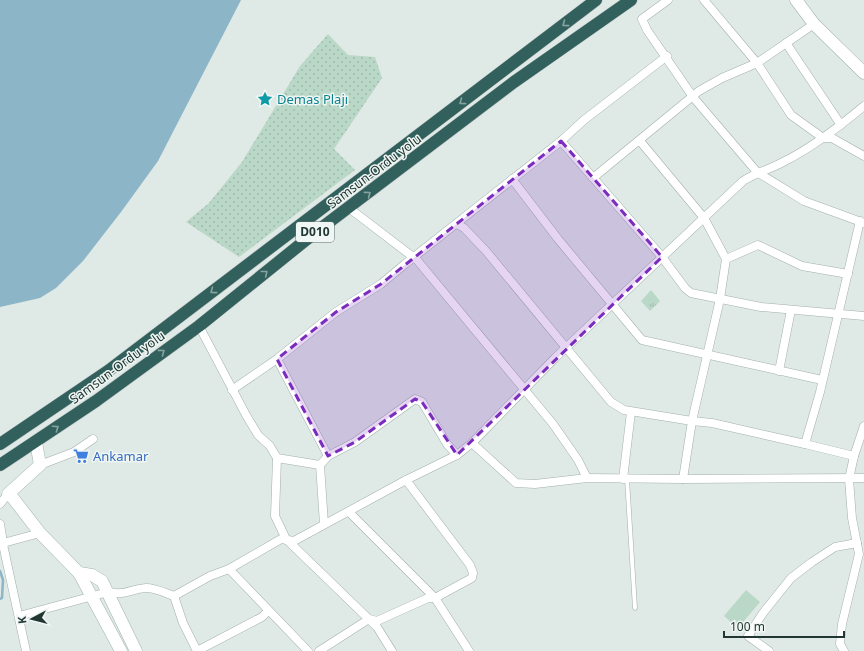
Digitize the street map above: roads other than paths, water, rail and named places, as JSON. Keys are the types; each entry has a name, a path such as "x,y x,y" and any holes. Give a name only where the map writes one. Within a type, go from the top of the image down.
{"highway":[{"name":"Samsun-Ordu yolu","path":"3,442 114,366 596,0"},
{"name":"Samsun-Ordu yolu","path":"0,465 36,442 198,326 312,235 514,82 631,0"}],"street":[{"path":"668,0 642,19 647,30 693,97 757,172 804,201 862,222 805,444"},
{"path":"704,0 757,63 791,115 823,138 832,138 864,156"},
{"path":"796,0 814,24 864,73"},
{"path":"593,178 699,91 722,78 757,63 814,24"},
{"path":"786,43 841,125"},
{"path":"232,390 277,358 336,312 382,284 414,256 562,141 584,120 666,56"},
{"path":"19,616 108,592 120,595 146,588 174,596 210,576 229,569 281,539 294,541 406,480 458,455 472,443 566,348 743,181 757,172 785,162 823,138 864,106"},
{"path":"640,140 704,218 726,259 720,299 692,421 683,479"},
{"path":"562,141 662,257 685,288 691,293 760,307 864,316"},
{"path":"512,179 558,239 614,304 642,340 822,380"},
{"path":"349,208 414,256 553,424 578,460 587,478"},
{"path":"457,224 464,228 486,251 611,402 624,410 712,423 854,456"},
{"path":"726,259 758,245 802,266 848,274"},
{"path":"779,370 791,310"},
{"path":"198,326 258,435 270,446 277,458 275,516 286,539 377,627 392,651"},
{"path":"277,358 328,456"},
{"path":"324,524 320,465 328,456 355,442 415,399 422,402 447,444 458,455"},
{"path":"625,479 631,412"},
{"path":"844,651 840,644 842,624 856,573 859,554 849,496 849,479 854,456 864,426"},
{"path":"0,504 8,494 40,465 74,452 93,439"},
{"path":"36,442 40,465"},
{"path":"472,443 516,483 535,484 587,478 864,478"},
{"path":"277,458 320,465"},
{"path":"319,651 368,619 377,621 428,598 435,598 472,578 473,573 470,565 406,480"},
{"path":"8,494 12,496 40,533 79,573 121,651"},
{"path":"349,512 435,598 469,651"},
{"path":"0,524 26,651"},
{"path":"3,543 40,533"},
{"path":"769,651 748,636 762,613 792,578 812,562 835,547 856,540 864,534"},
{"path":"229,569 268,611 283,623 308,651"},
{"path":"79,573 92,575 102,581 136,651"},
{"path":"174,596 183,623 197,651 262,617 268,611"}],"lane":[{"path":"625,479 635,608"}],"water":[{"path":"0,0 241,0 158,161 83,261 56,288 40,298 0,307"}],"waterway":[{"path":"0,571 3,580 2,598 0,599"}],"place":[{"name":"Demas Plajı","path":"265,99"},
{"name":"Ankamar","path":"81,456"}]}
